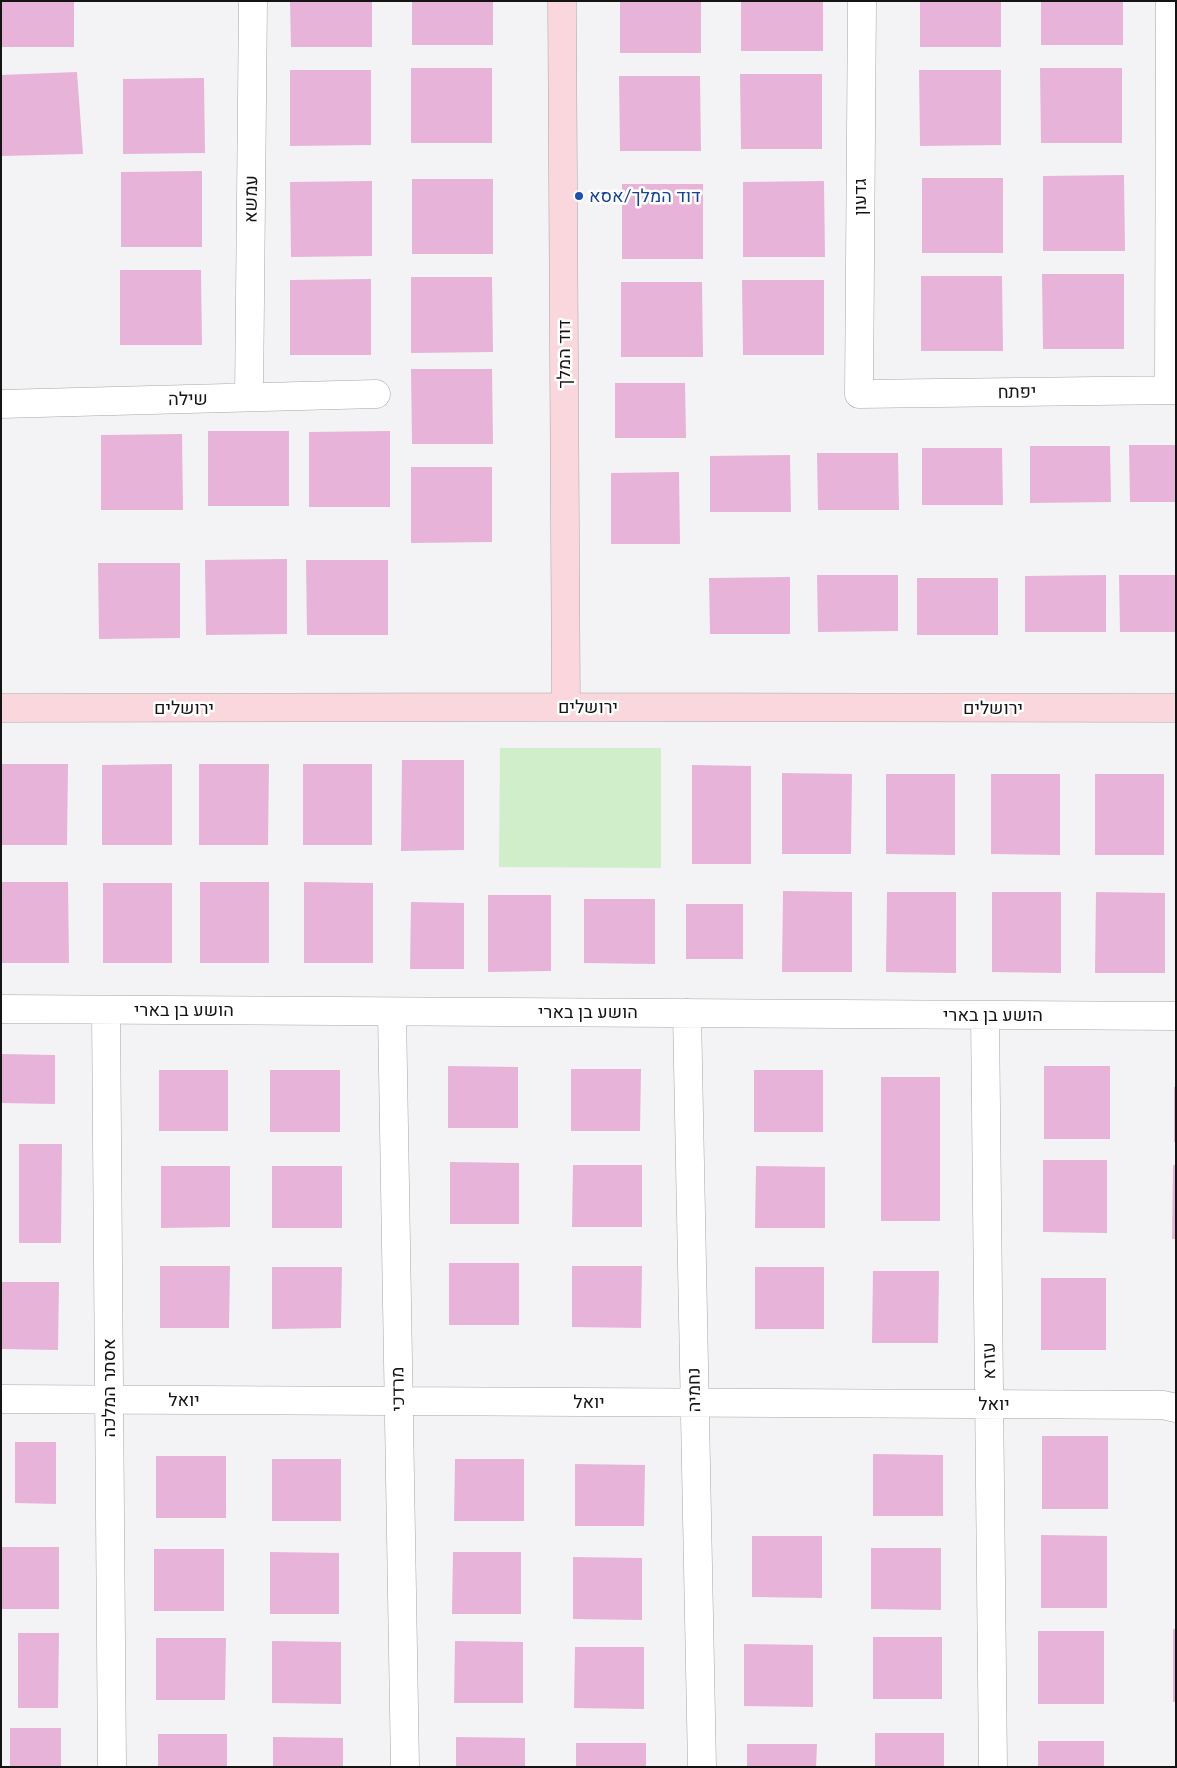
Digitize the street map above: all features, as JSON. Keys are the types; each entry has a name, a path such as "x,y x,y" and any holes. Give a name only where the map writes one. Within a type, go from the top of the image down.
{"street":[{"name":"עמשא","path":"248,398 253,1"},
{"name":"דוד המלך","path":"562,1 566,707"},
{"name":"גדעון","path":"859,394 862,1"},
{"path":"1170,1 1172,390"},
{"name":"יפתח","path":"859,394 1172,390"},
{"name":"שילה","path":"1,404 376,394"},
{"name":"ירושלים","path":"1,708 1176,708"},
{"name":"הושע בן בארי","path":"1,1009 1176,1016"},
{"name":"אסתר המלכה","path":"106,1010 112,1767"},
{"name":"מרדכי","path":"392,1012 405,1767"},
{"name":"נחמיה","path":"688,1013 702,1767"},
{"name":"עזרא","path":"985,1015 993,1767"},
{"name":"יואל","path":"1,1400 1163,1405 1176,1408"}],"green space":[{"path":"500,748 661,748 661,868 499,867"}],"building":[{"path":"1,1 74,1 74,47 1,47"},
{"path":"290,1 372,1 372,47 291,47"},
{"path":"412,1 493,1 493,45 412,45"},
{"path":"620,1 701,1 701,53 620,53"},
{"path":"741,1 823,1 823,51 741,51"},
{"path":"920,1 1001,1 1001,47 920,47"},
{"path":"1041,1 1123,1 1123,45 1041,45"},
{"path":"411,68 492,68 492,143 411,143"},
{"path":"1040,68 1122,68 1122,143 1041,143"},
{"path":"290,70 371,70 371,145 290,146"},
{"path":"919,70 1001,70 1001,145 920,146"},
{"path":"77,72 83,154 1,156 1,75"},
{"path":"740,74 822,74 822,149 741,149"},
{"path":"619,76 700,76 701,151 620,151"},
{"path":"204,78 205,153 123,154 123,79"},
{"path":"202,171 202,247 121,247 121,172"},
{"path":"1124,175 1125,251 1043,251 1043,176"},
{"path":"922,178 1003,178 1003,253 922,253"},
{"path":"412,179 493,179 493,254 412,254"},
{"path":"372,181 372,256 291,257 290,182"},
{"path":"824,181 825,257 743,257 743,182"},
{"path":"622,184 703,184 703,259 622,259"},
{"path":"120,270 201,270 202,345 120,345"},
{"path":"1042,274 1124,274 1124,349 1043,349"},
{"path":"921,276 1002,276 1003,351 921,351"},
{"path":"411,277 492,277 493,352 411,353"},
{"path":"371,279 371,355 290,355 290,280"},
{"path":"742,280 824,280 824,355 743,355"},
{"path":"621,282 702,282 703,357 621,357"},
{"path":"411,369 492,369 493,444 412,444"},
{"path":"615,383 685,383 686,438 615,438"},
{"path":"208,431 289,431 289,506 208,506"},
{"path":"390,431 390,507 309,507 309,432"},
{"path":"182,434 183,510 101,510 101,435"},
{"path":"1129,445 1176,445 1176,502 1130,502"},
{"path":"1030,446 1110,446 1111,502 1030,503"},
{"path":"922,448 1002,448 1003,505 922,505"},
{"path":"817,453 898,453 899,510 818,510"},
{"path":"790,455 791,512 710,512 710,456"},
{"path":"411,467 492,467 492,542 411,543"},
{"path":"679,472 680,544 611,544 611,473"},
{"path":"287,559 287,634 206,635 205,560"},
{"path":"306,560 388,560 388,635 307,635"},
{"path":"98,563 180,563 180,638 99,639"},
{"path":"817,575 898,575 898,631 818,632"},
{"path":"1106,575 1106,632 1025,632 1025,576"},
{"path":"1119,575 1176,575 1176,632 1120,632"},
{"path":"790,577 790,634 710,634 709,578"},
{"path":"917,578 998,578 998,635 917,635"},
{"path":"402,760 464,760 464,850 401,851"},
{"path":"1,764 68,764 67,845 1,845"},
{"path":"172,764 172,845 102,845 102,765"},
{"path":"199,764 269,764 268,845 199,845"},
{"path":"303,764 372,764 372,845 303,845"},
{"path":"692,765 751,766 751,864 692,864"},
{"path":"782,773 852,774 851,854 782,854"},
{"path":"886,774 955,774 955,855 886,854"},
{"path":"991,774 1060,774 1060,855 991,854"},
{"path":"1095,774 1164,774 1164,855 1095,855"},
{"path":"1,882 68,882 69,963 1,963"},
{"path":"200,882 269,882 269,963 200,963"},
{"path":"304,882 373,883 373,963 304,963"},
{"path":"103,883 172,883 172,963 103,963"},
{"path":"783,891 852,892 852,972 782,972"},
{"path":"887,892 956,892 956,973 886,972"},
{"path":"992,892 1061,892 1061,973 992,972"},
{"path":"1096,892 1165,893 1165,973 1095,973"},
{"path":"488,895 551,895 551,971 488,972"},
{"path":"584,899 655,899 655,964 584,963"},
{"path":"411,902 464,903 464,969 410,969"},
{"path":"686,904 743,904 743,959 686,959"},
{"path":"1,1054 55,1055 55,1104 1,1103"},
{"path":"448,1066 518,1067 518,1128 448,1128"},
{"path":"1044,1066 1110,1066 1110,1139 1044,1139"},
{"path":"571,1069 641,1069 640,1131 571,1131"},
{"path":"159,1070 228,1070 228,1131 159,1131"},
{"path":"270,1070 340,1070 340,1132 270,1132"},
{"path":"754,1070 823,1070 823,1132 754,1132"},
{"path":"881,1077 940,1077 940,1221 881,1221"},
{"path":"1174,1087 1176,1087 1176,1142 1174,1142"},
{"path":"19,1144 62,1144 61,1243 19,1243"},
{"path":"1043,1160 1107,1160 1107,1233 1043,1232"},
{"path":"450,1162 519,1163 519,1224 450,1224"},
{"path":"573,1165 642,1165 642,1227 572,1227"},
{"path":"1173,1165 1176,1165 1176,1239 1172,1239"},
{"path":"161,1166 230,1166 230,1227 161,1228"},
{"path":"272,1166 342,1166 342,1228 272,1228"},
{"path":"756,1166 825,1167 825,1228 755,1228"},
{"path":"449,1263 519,1263 519,1325 449,1325"},
{"path":"160,1266 230,1266 229,1328 160,1328"},
{"path":"572,1266 642,1266 641,1328 572,1327"},
{"path":"272,1267 342,1267 341,1328 272,1329"},
{"path":"755,1267 824,1267 824,1329 755,1329"},
{"path":"873,1271 939,1271 938,1343 872,1343"},
{"path":"1041,1278 1106,1278 1106,1350 1041,1350"},
{"path":"1,1282 59,1282 58,1350 1,1349"},
{"path":"1042,1436 1108,1436 1108,1509 1042,1509"},
{"path":"15,1442 56,1442 56,1504 15,1503"},
{"path":"873,1454 943,1455 943,1516 873,1516"},
{"path":"156,1456 226,1456 226,1518 156,1518"},
{"path":"272,1459 341,1459 341,1521 272,1521"},
{"path":"455,1459 524,1459 524,1521 454,1521"},
{"path":"575,1464 645,1465 644,1526 575,1526"},
{"path":"1041,1535 1107,1536 1107,1608 1041,1608"},
{"path":"752,1536 822,1536 822,1598 752,1597"},
{"path":"1,1547 59,1547 59,1609 1,1609"},
{"path":"871,1548 941,1548 941,1610 871,1609"},
{"path":"154,1549 224,1549 224,1611 154,1611"},
{"path":"270,1552 339,1553 339,1614 270,1614"},
{"path":"453,1552 521,1552 521,1614 452,1614"},
{"path":"573,1557 642,1558 642,1620 573,1619"},
{"path":"1173,1629 1176,1629 1176,1702 1173,1702"},
{"path":"1038,1631 1104,1631 1104,1704 1038,1704"},
{"path":"18,1633 59,1633 58,1708 18,1708"},
{"path":"873,1637 942,1637 942,1699 873,1699"},
{"path":"156,1638 226,1638 225,1700 156,1700"},
{"path":"272,1641 341,1642 341,1704 272,1703"},
{"path":"455,1641 523,1642 523,1703 454,1703"},
{"path":"744,1644 813,1645 813,1707 744,1706"},
{"path":"575,1647 644,1647 644,1709 574,1708"},
{"path":"10,1728 61,1728 61,1767 10,1767"},
{"path":"875,1733 944,1733 944,1767 875,1767"},
{"path":"158,1734 227,1734 227,1767 158,1767"},
{"path":"273,1737 343,1738 343,1767 273,1767"},
{"path":"456,1737 525,1738 525,1767 456,1767"},
{"path":"1038,1741 1104,1741 1104,1767 1038,1767"},
{"path":"576,1743 646,1743 646,1767 576,1767"},
{"path":"747,1744 817,1744 816,1767 747,1767"}],"place":[{"name":"דוד המלך/אסא","path":"579,196"}]}
